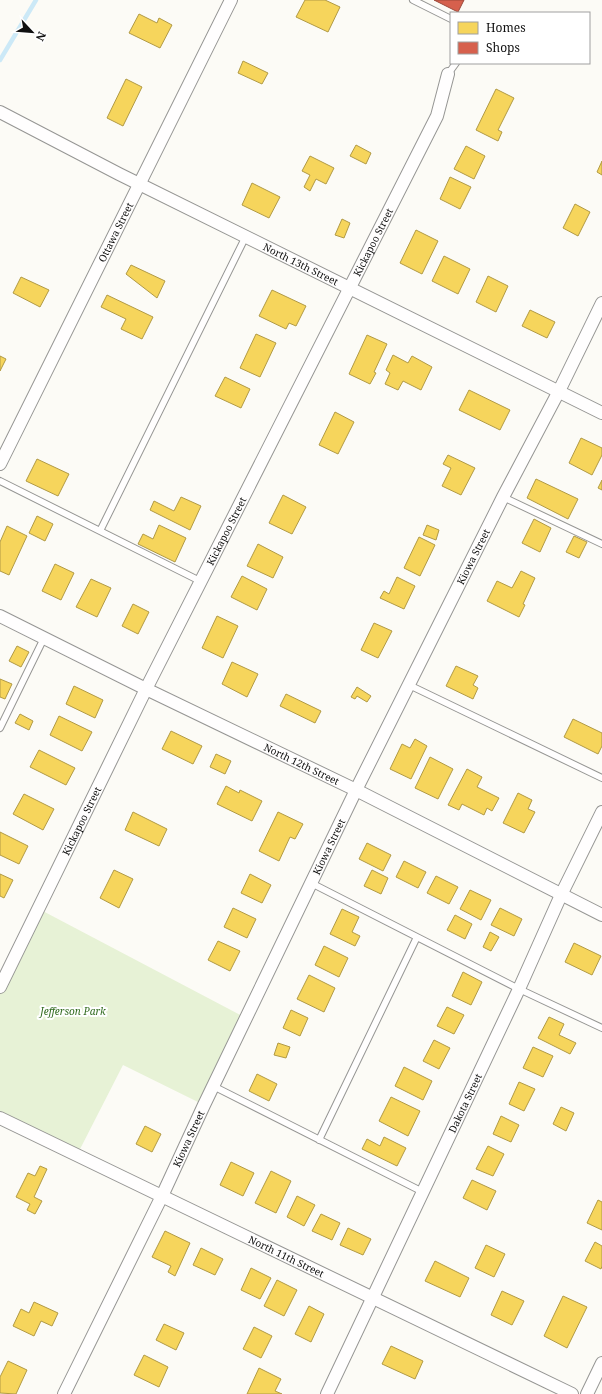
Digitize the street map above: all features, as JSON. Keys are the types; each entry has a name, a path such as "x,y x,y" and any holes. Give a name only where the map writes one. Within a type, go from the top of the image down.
{"street":[{"name":"Ottawa Street","path":"0,464 231,0"},
{"name":"Kickapoo Street","path":"0,987 200,581 437,116 448,74"},
{"name":"North 13th Street","path":"2,114 602,413"},
{"name":"Kiowa Street","path":"64,1394 162,1196 213,1086 356,790 503,497 559,391 602,303"},
{"name":"North 12th Street","path":"0,616 146,689 356,790 602,915"},
{"name":"Dakota Street","path":"327,1394 519,989 561,895 602,812"},
{"name":"North 11th Street","path":"0,1118 572,1394"},
{"path":"587,1394 602,1363"}],"lane":[{"path":"413,0 450,18"},
{"path":"448,74 455,64"},
{"path":"100,531 246,236"},
{"path":"0,481 200,581"},
{"path":"503,497 602,544"},
{"path":"0,728 44,638"},
{"path":"409,684 602,778"},
{"path":"311,883 519,989 602,1028"},
{"path":"319,1140 417,937"},
{"path":"213,1086 423,1192"}],"green space":[{"name":"Jefferson Park","path":"39,909 246,1018 204,1105 123,1065 77,1155 0,1118 0,987"}],"building: Homes":[{"path":"305,0 325,0 340,7 328,32 296,17"},
{"path":"139,14 157,23 159,18 172,25 160,48 129,33"},
{"path":"243,61 268,73 262,84 238,73"},
{"path":"126,79 142,87 123,126 107,118"},
{"path":"496,89 514,98 498,130 502,132 498,141 476,130"},
{"path":"356,145 371,153 366,164 350,156"},
{"path":"466,146 485,156 474,179 454,169"},
{"path":"310,156 334,168 326,184 316,179 310,191 304,187 310,175 302,171"},
{"path":"602,161 602,175 597,172"},
{"path":"450,177 471,187 460,209 440,199"},
{"path":"252,183 280,197 269,218 242,205"},
{"path":"575,204 590,212 578,236 563,228"},
{"path":"342,219 350,223 344,238 335,235"},
{"path":"416,230 438,241 422,274 400,263"},
{"path":"444,256 470,269 458,294 432,281"},
{"path":"131,265 165,281 157,298 126,274"},
{"path":"488,276 508,286 496,312 476,302"},
{"path":"21,277 49,290 40,307 13,293"},
{"path":"272,290 306,306 296,326 289,323 286,329 259,316"},
{"path":"107,295 153,317 142,339 121,329 126,319 101,307"},
{"path":"530,310 555,322 547,338 522,326"},
{"path":"256,334 276,343 260,377 240,368"},
{"path":"367,335 387,344 374,372 376,373 370,384 349,374"},
{"path":"393,355 408,363 412,356 432,367 421,390 403,381 398,390 385,384 390,373 386,370"},
{"path":"0,356 6,359 0,371"},
{"path":"225,377 250,389 241,408 215,396"},
{"path":"469,390 510,410 500,430 459,410"},
{"path":"335,412 354,422 338,454 319,445"},
{"path":"581,438 602,448 602,455 592,475 569,463"},
{"path":"448,455 475,468 461,495 442,486 451,468 443,464"},
{"path":"37,459 69,474 58,496 26,481"},
{"path":"536,479 578,499 568,519 527,498"},
{"path":"602,480 602,490 598,488"},
{"path":"283,495 306,507 292,534 269,523"},
{"path":"181,497 201,506 190,530 150,510 154,501 174,511"},
{"path":"37,516 53,524 45,541 29,533"},
{"path":"534,519 551,528 540,552 522,543"},
{"path":"159,525 186,538 175,562 138,544 143,534 153,539"},
{"path":"427,525 439,530 436,540 423,535"},
{"path":"7,526 27,536 9,575 0,571 0,542"},
{"path":"574,536 587,542 579,558 566,552"},
{"path":"419,537 435,545 420,576 404,568"},
{"path":"258,544 283,557 273,578 247,566"},
{"path":"55,564 74,573 61,600 42,591"},
{"path":"521,571 535,578 523,604 525,605 519,617 487,601 497,581 512,588"},
{"path":"242,576 267,589 257,610 231,597"},
{"path":"397,577 415,586 404,609 380,598 384,591 389,594"},
{"path":"91,579 111,588 97,617 76,607"},
{"path":"133,604 149,612 138,634 122,626"},
{"path":"217,616 238,626 223,658 202,648"},
{"path":"374,623 392,631 378,658 361,650"},
{"path":"17,646 29,652 21,667 9,661"},
{"path":"232,662 258,674 247,697 222,684"},
{"path":"456,666 478,676 473,685 478,688 473,699 446,686"},
{"path":"0,679 12,684 5,699 0,697"},
{"path":"74,686 103,700 95,718 66,704"},
{"path":"357,687 371,696 367,702 357,696 355,699 351,697"},
{"path":"286,694 321,711 315,723 280,706"},
{"path":"20,714 33,721 29,730 15,723"},
{"path":"59,716 92,732 82,751 50,735"},
{"path":"573,719 602,733 602,746 598,754 564,737"},
{"path":"171,731 202,746 193,764 162,749"},
{"path":"415,739 427,746 411,779 390,769 402,744 410,748"},
{"path":"39,750 75,768 66,785 30,767"},
{"path":"216,754 231,761 225,774 210,767"},
{"path":"430,757 453,769 438,799 415,788"},
{"path":"467,769 482,777 477,787 499,798 492,811 487,808 484,815 462,804 459,810 448,805"},
{"path":"226,786 239,793 240,790 262,801 252,821 217,804"},
{"path":"518,793 532,800 528,809 535,812 524,833 503,823"},
{"path":"24,794 54,809 43,830 13,814"},
{"path":"133,812 167,829 159,846 125,830"},
{"path":"278,812 303,824 295,839 290,837 279,861 259,851"},
{"path":"0,832 28,846 19,864 0,855"},
{"path":"367,843 391,855 383,871 359,859"},
{"path":"404,861 426,872 418,888 396,877"},
{"path":"114,870 133,879 119,908 100,898"},
{"path":"372,870 388,878 381,894 364,886"},
{"path":"0,874 13,880 4,898 0,896"},
{"path":"250,874 271,885 262,903 241,893"},
{"path":"436,876 458,887 449,904 427,893"},
{"path":"470,890 491,900 481,920 460,909"},
{"path":"233,908 256,919 247,938 224,927"},
{"path":"500,908 522,919 514,936 491,925"},
{"path":"342,909 359,917 352,932 360,936 355,946 330,934"},
{"path":"455,915 472,924 465,939 447,930"},
{"path":"490,932 499,937 491,951 483,947"},
{"path":"218,941 240,951 230,971 208,960"},
{"path":"574,943 601,956 592,975 565,962"},
{"path":"324,946 348,958 339,977 315,965"},
{"path":"463,972 482,982 471,1005 452,996"},
{"path":"309,975 335,988 324,1012 297,999"},
{"path":"447,1007 464,1015 454,1034 437,1026"},
{"path":"291,1010 308,1018 300,1036 283,1028"},
{"path":"549,1017 564,1024 559,1035 576,1043 570,1054 538,1038"},
{"path":"434,1040 450,1048 439,1069 423,1061"},
{"path":"278,1043 290,1047 286,1058 274,1055"},
{"path":"533,1047 553,1056 543,1077 523,1068"},
{"path":"404,1067 432,1081 423,1100 395,1086"},
{"path":"257,1074 277,1084 269,1101 249,1091"},
{"path":"519,1082 535,1089 524,1111 509,1104"},
{"path":"391,1097 420,1111 408,1136 379,1121"},
{"path":"561,1107 574,1113 566,1131 553,1124"},
{"path":"501,1116 519,1125 511,1142 493,1134"},
{"path":"145,1126 161,1134 152,1152 136,1144"},
{"path":"384,1137 406,1148 397,1166 362,1149 367,1139 380,1146"},
{"path":"488,1146 504,1154 493,1176 476,1169"},
{"path":"231,1162 254,1173 243,1196 220,1185"},
{"path":"40,1166 47,1169 34,1197 42,1201 35,1214 27,1210 30,1204 16,1197 28,1173 35,1176"},
{"path":"271,1171 291,1181 276,1213 255,1203"},
{"path":"472,1180 496,1191 487,1210 463,1198"},
{"path":"297,1196 315,1205 304,1226 287,1217"},
{"path":"598,1200 602,1202 602,1230 587,1223"},
{"path":"321,1214 340,1223 332,1240 312,1231"},
{"path":"348,1228 371,1239 363,1255 340,1245"},
{"path":"165,1231 190,1243 175,1276 168,1272 171,1266 152,1257"},
{"path":"595,1242 602,1246 601,1269 585,1261"},
{"path":"486,1245 505,1254 494,1277 475,1268"},
{"path":"201,1248 223,1259 215,1275 193,1265"},
{"path":"435,1261 469,1278 460,1297 425,1281"},
{"path":"251,1268 271,1278 260,1299 241,1290"},
{"path":"277,1280 297,1290 284,1316 264,1306"},
{"path":"502,1291 524,1301 512,1325 491,1315"},
{"path":"563,1296 587,1307 567,1348 544,1336"},
{"path":"34,1302 58,1313 52,1326 41,1321 34,1336 13,1326 21,1309 29,1313"},
{"path":"309,1306 324,1314 311,1342 295,1334"},
{"path":"164,1324 184,1333 176,1350 156,1340"},
{"path":"254,1327 272,1336 261,1358 243,1349"},
{"path":"391,1346 423,1361 415,1379 382,1364"},
{"path":"144,1355 168,1367 159,1387 134,1375"},
{"path":"8,1361 27,1370 16,1394 0,1393 0,1377"},
{"path":"259,1368 281,1379 275,1391 282,1394 247,1394"}],"building: Shops":[{"path":"434,0 464,0 458,12"}],"waterway":[{"path":"0,60 36,0"}]}
